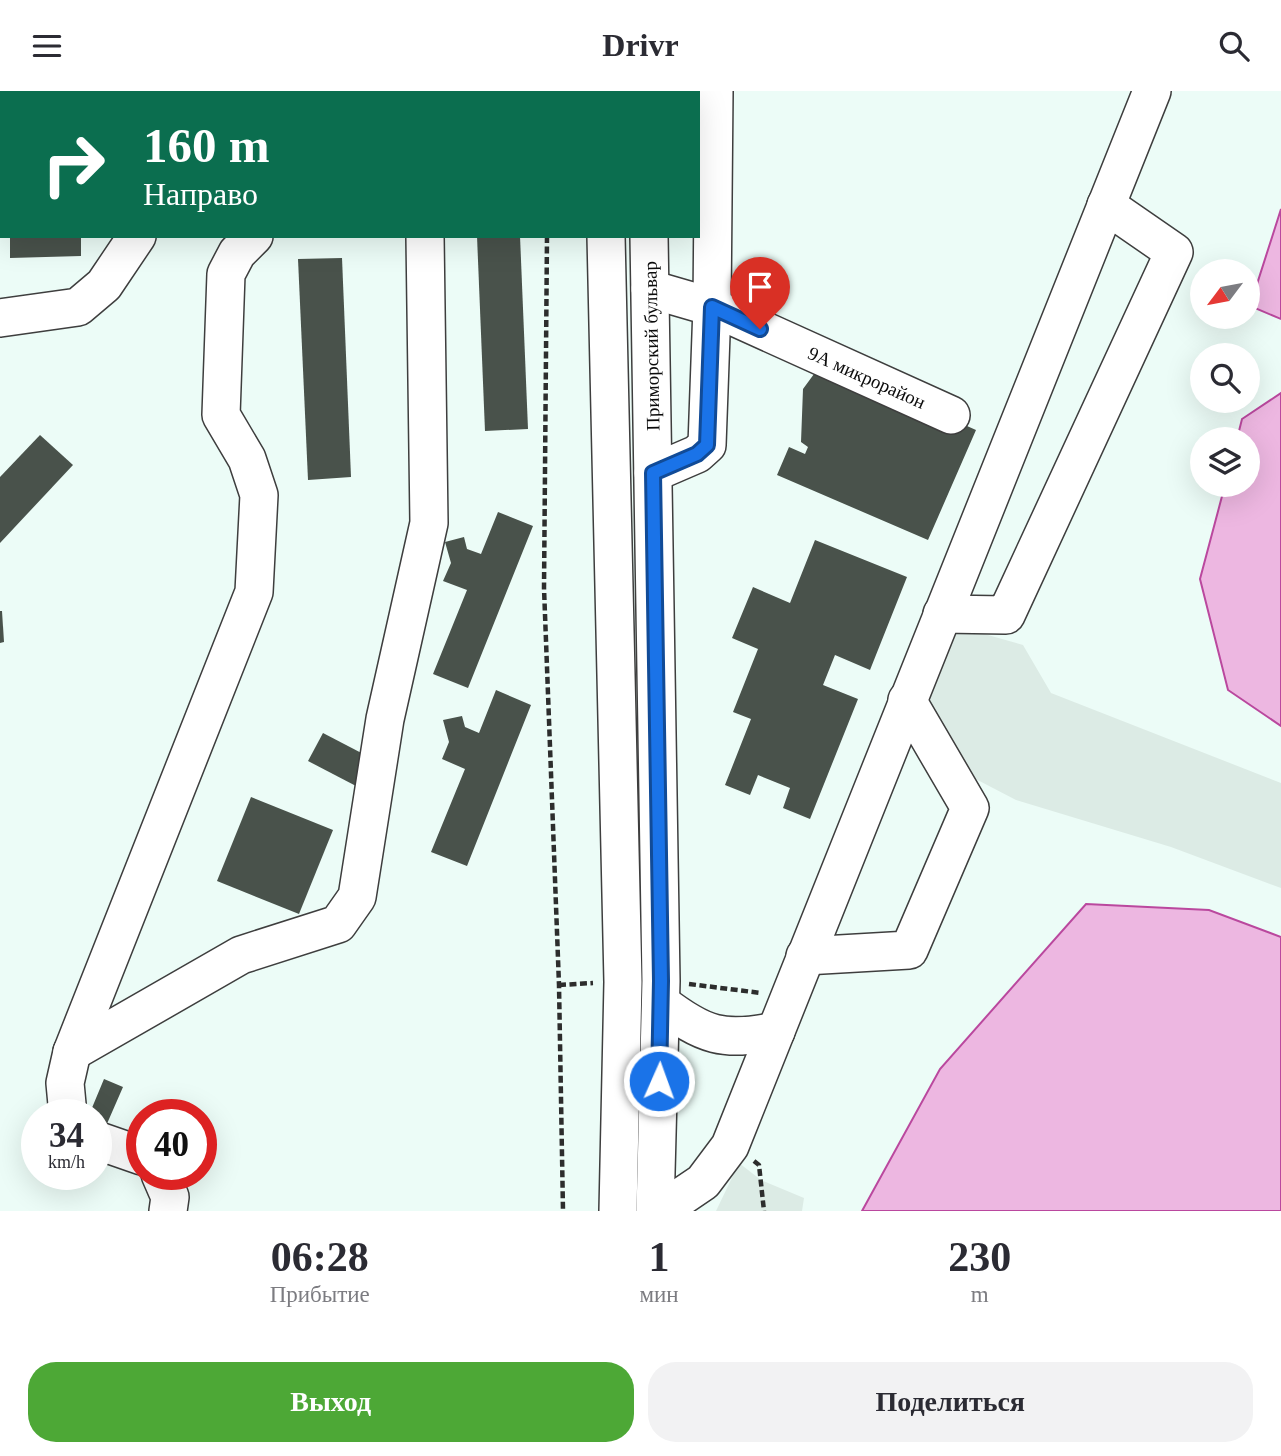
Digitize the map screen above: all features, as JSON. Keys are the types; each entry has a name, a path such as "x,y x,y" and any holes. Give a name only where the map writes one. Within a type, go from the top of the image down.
{"street":[{"path":"653,473 697,454 707,445 712,307 713,91"},
{"path":"658,1211 703,1182 730,1146 1152,91"},
{"path":"942,614 1006,615 1174,252 1106,205"},
{"path":"0,318 78,307 104,285 136,238"},
{"path":"66,1099 65,1083 72,1052 254,592 259,495 247,459 220,415 226,274 237,253 252,238"},
{"path":"72,1052 241,955 338,924 357,897 385,719 429,523 425,238"},
{"path":"606,238 623,982 618,1211"},
{"name":"Приморский бульвар","path":"649,238 662,1003 658,1211"},
{"name":"9А микрорайон","path":"650,289 712,307 951,415"},
{"path":"805,956 909,950 970,808 907,700"},
{"path":"662,1003 690,1025 709,1033 743,1038 776,1031"},
{"path":"167,1190 170,1197 168,1211"}],"path":[{"path":"547,238 544,588 559,985 563,1211"},
{"path":"730,1146 759,1165 764,1211"}],"shaded area":[{"path":"1281,209 1281,319 1260,310 1260,275"},
{"path":"1281,393 1281,726 1228,690 1200,579 1222,497 1260,497 1260,427 1240,427 1242,419 1251,413 1260,413 1260,407"},
{"path":"956,626 1023,645 1051,693 1281,783 1281,888 1171,847 1016,800 943,762 907,700"},
{"path":"1086,904 1209,910 1281,937 1281,1211 862,1211 940,1069"},
{"path":"739,1163 761,1180 804,1198 802,1211 716,1211"}],"building":[{"path":"10,238 81,238 81,256 10,258"},
{"path":"477,238 520,238 528,429 485,431"},
{"path":"342,258 351,477 308,480 298,259"},
{"path":"822,370 863,380 976,430 928,540 777,475 789,447 805,454 808,447 801,442 803,389 814,374"},
{"path":"40,435 73,465 0,543 0,477"},
{"path":"498,512 533,526 468,688 433,674 467,590 443,581 451,563 445,542 464,537 467,549 481,554"},
{"path":"815,540 907,577 870,670 835,655 823,685 858,699 810,819 783,808 790,788 758,775 750,795 725,785 751,719 733,712 758,649 732,638 753,587 790,603"},
{"path":"0,611 4,642 0,643"},
{"path":"496,690 531,705 467,866 431,852 465,769 442,759 449,742 443,720 462,716 465,727 479,733"},
{"path":"323,733 371,758 356,786 308,761"},
{"path":"251,797 333,830 299,914 217,881"},
{"path":"104,1079 123,1087 112,1112 112,1099 96,1099"}],"route":[{"path":"659,1081 662,1003 653,473 697,454 707,445 712,307 760,329"}]}
